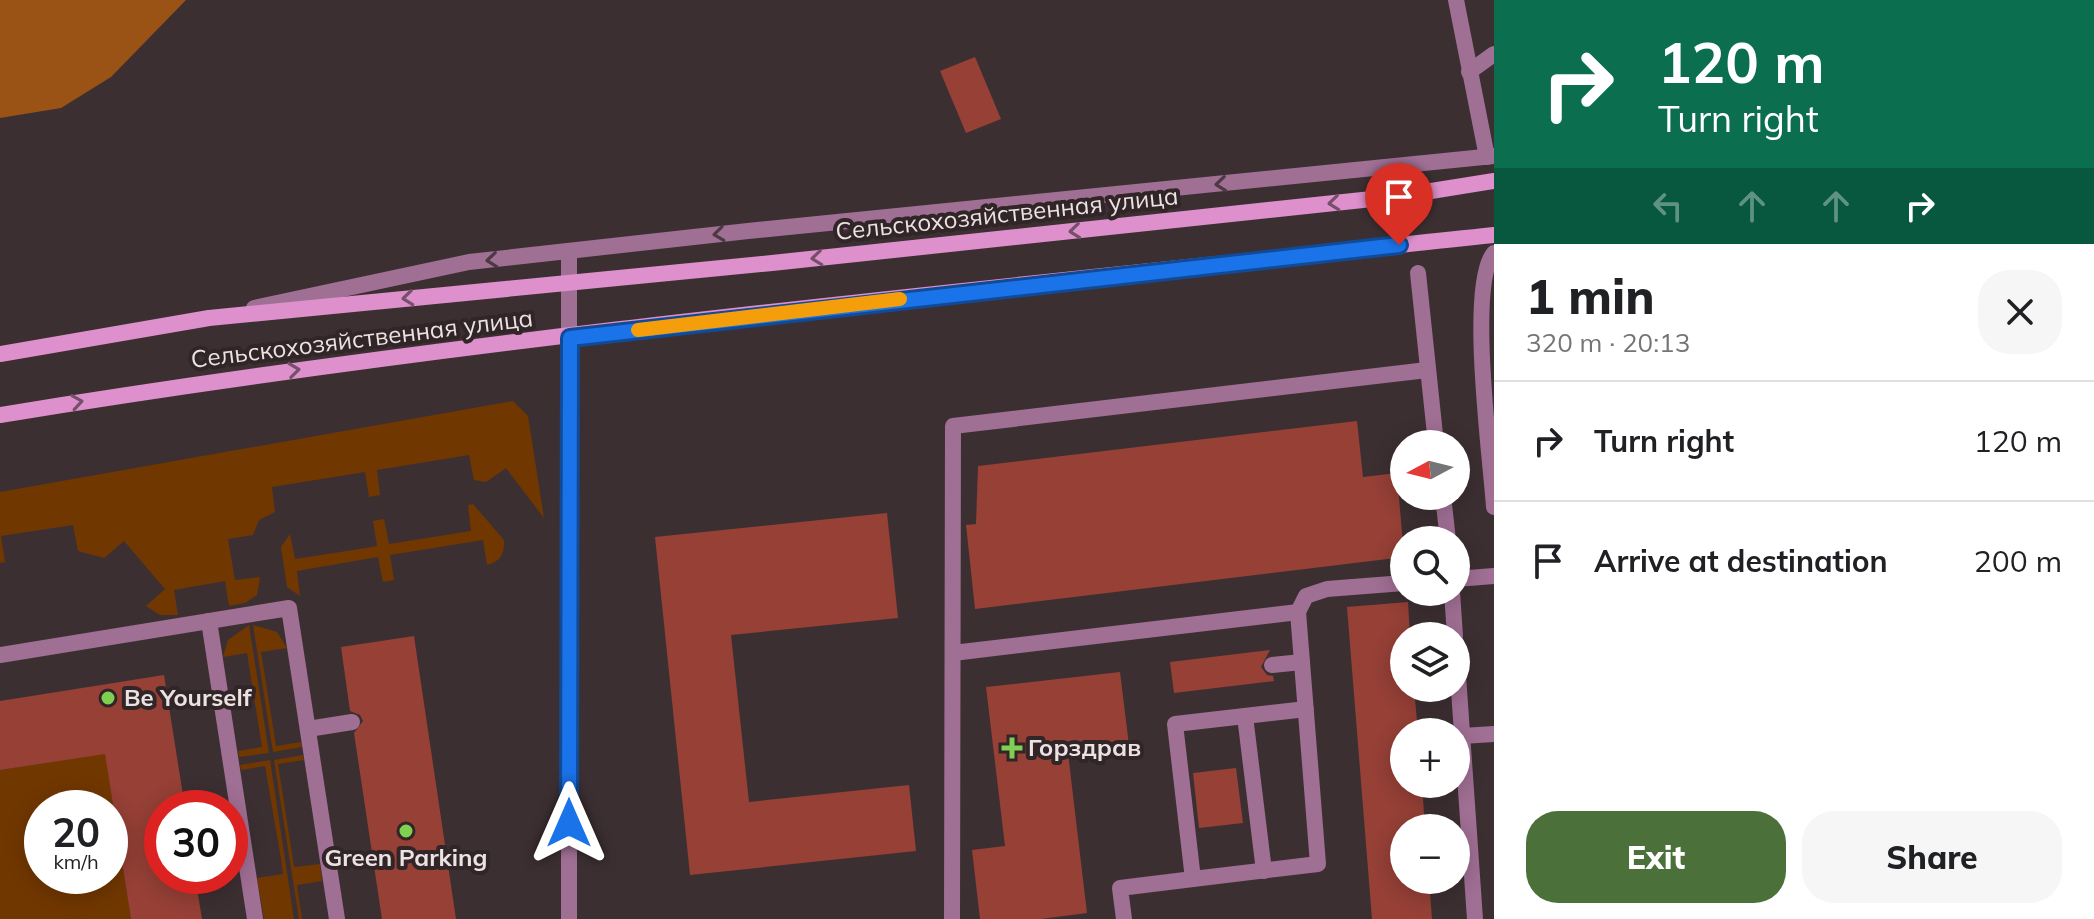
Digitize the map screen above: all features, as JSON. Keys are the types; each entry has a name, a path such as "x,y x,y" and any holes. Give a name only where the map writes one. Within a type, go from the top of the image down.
{"main road":[{"name":"Сельскохозяйственная улица","path":"0,354 209,318 1400,196 1494,181"},
{"name":"Сельскохозяйственная улица","path":"0,415 216,380 1494,235"}],"street":[{"path":"209,318 469,262 1490,157 1469,72 1456,0"},
{"path":"1469,72 1494,54"},
{"path":"569,251 569,919"},
{"path":"1494,253 1488,259 1480,299 1494,507"},
{"path":"1418,273 1434,430"},
{"path":"952,919 953,426 1427,370"},
{"path":"1470,578 1494,576"},
{"path":"1124,919 1120,888 1318,864 1298,612 1306,596 1327,589 1390,584"},
{"path":"0,655 289,608 337,919"},
{"path":"953,653 1298,612"},
{"path":"209,621 255,919"},
{"path":"1272,665 1302,662"},
{"path":"1193,879 1175,724 1306,709"},
{"path":"1245,716 1264,871"},
{"path":"308,729 352,722"},
{"path":"1470,736 1494,734"},
{"path":"1466,798 1475,919"}],"shaded area":[{"path":"0,0 186,0 111,77 61,108 0,118"},
{"path":"513,401 528,416 544,518 506,468 486,482 474,480 469,455 377,470 380,495 369,497 365,472 272,487 275,512 259,520 253,535 228,539 235,580 260,577 257,595 245,603 229,606 225,581 174,590 178,615 160,615 146,606 165,589 124,541 104,558 78,551 73,525 1,536 5,562 0,563 0,492"},
{"path":"473,504 504,540 501,557 492,564 487,565 483,540 390,555 394,580 383,582 378,557 297,571 300,596 287,587 281,547 290,534 295,559 377,546 373,521 384,519 389,544 471,531 468,505"},
{"path":"249,625 269,753 239,757 238,751 262,747 247,653 223,657 228,640"},
{"path":"253,625 277,632 287,648 261,652 276,746 301,742 302,747 273,752"},
{"path":"105,753 111,790 24,790 24,894 127,894 131,919 0,919 0,770"},
{"path":"303,755 304,760 278,764 294,867 320,864 322,881 297,885 302,919 299,919 274,760"},
{"path":"270,760 294,919 264,919 257,878 283,874 281,859 265,766 241,770 240,765"}],"building":[{"path":"975,57 1001,119 966,133 940,71"},
{"path":"1357,421 1363,477 1390,474 1390,510 1400,510 1401,526 1390,526 1390,559 975,609 966,525 976,524 978,466"},
{"path":"887,513 898,618 731,635 749,802 909,785 916,851 690,875 655,537"},
{"path":"1390,603 1390,606 1408,606 1409,622 1390,622 1390,702 1415,702 1417,718 1390,718 1390,798 1423,798 1424,814 1390,814 1390,894 1430,894 1432,919 1372,919 1347,607"},
{"name":"Green Parking","path":"414,636 456,919 382,919 354,733 363,721 360,715 350,711 341,647"},
{"path":"1270,650 1261,667 1267,675 1273,676 1274,681 1174,693 1170,662"},
{"path":"1120,672 1129,745 1068,753 1087,913 1041,919 980,919 972,850 1005,846 986,687"},
{"path":"164,675 182,790 144,790 144,894 198,894 202,919 131,919 127,894 128,790 111,790 105,754 0,770 0,701"},
{"path":"1236,768 1243,823 1199,828 1193,773"}],"slow traffic":[{"path":"638,330 900,299"}],"place":[{"name":"Be Yourself","path":"108,698"},
{"name":"Горздрав","path":"1012,748"},
{"name":"Green Parking","path":"406,831"}],"route":[{"path":"569,823 570,338 893,299 1399,245"}]}
